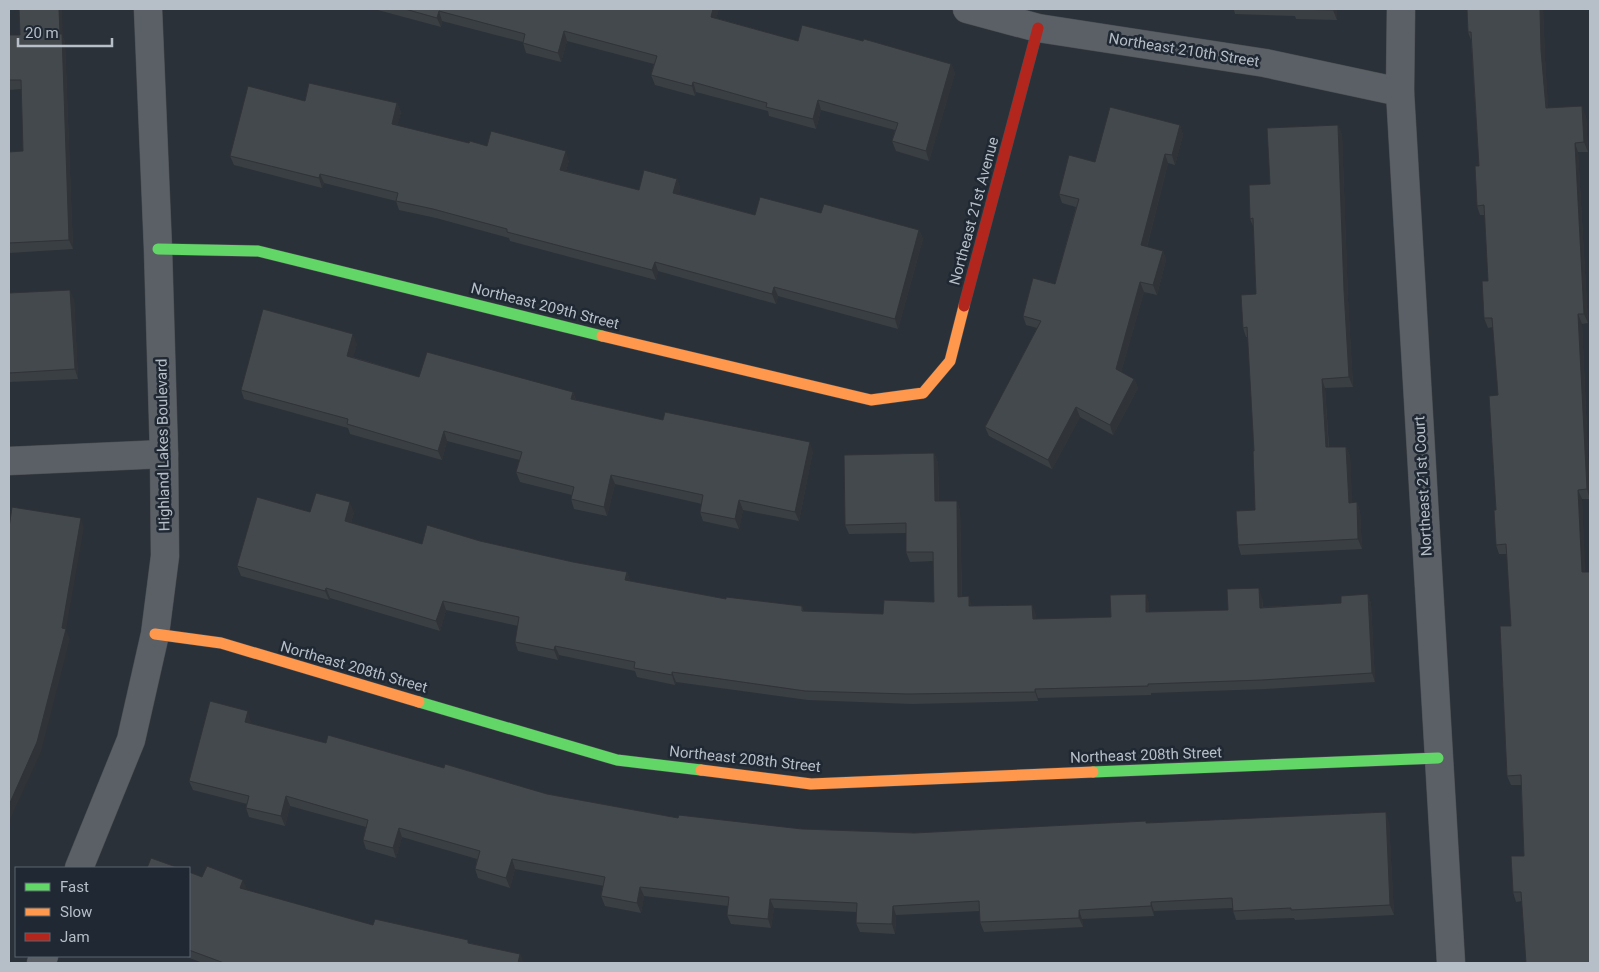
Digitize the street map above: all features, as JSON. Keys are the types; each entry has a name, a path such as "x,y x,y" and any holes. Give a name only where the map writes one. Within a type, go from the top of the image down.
{"street":[{"name":"Highland Lakes Boulevard","path":"80,867 131,740 155,634 165,556 158,249 148,9"},
{"name":"Northeast 210th Street","path":"967,9 1038,28 1265,63 1400,92"},
{"name":"Northeast 21st Court","path":"1401,9 1400,92 1450,963"},
{"name":"Northeast 21st Avenue","path":"923,393 950,360 1038,28"},
{"name":"Northeast 209th Street","path":"158,249 258,251 584,332 871,400 923,393"},
{"path":"9,461 164,454"},
{"name":"Northeast 208th Street","path":"155,634 221,643 617,760 811,784 1438,758"}],"building":[{"path":"19,9 59,9 60,34 62,34 69,240 9,243 9,152 23,151 21,80 9,80 9,35 20,35"},
{"path":"405,9 713,9 711,17 798,41 802,25 863,41 864,39 951,64 926,151 892,141 898,123 818,100 813,119 766,107 767,103 693,82 692,86 651,75 657,56 564,31 558,53 523,43 525,34 439,11 437,18"},
{"path":"1292,9 1333,9 1333,10"},
{"path":"1467,9 1540,9 1546,108 1582,106 1584,142 1575,143 1584,314 1578,314 1587,489 1578,490 1582,572 1590,572 1590,963 1526,963 1521,892 1513,892 1511,856 1524,856 1521,775 1507,776 1500,626 1511,626 1506,544 1496,545 1494,510 1496,510 1489,396 1498,395 1492,318 1484,318 1482,281 1488,281 1484,205 1477,206 1475,166 1479,166 1471,32 1468,32"},
{"path":"309,83 397,103 392,124 487,146 491,131 566,151 560,170 639,190 644,170 677,179 673,193 755,215 760,197 821,213 824,204 919,230 895,319 774,287 772,294 655,262 652,270 507,232 507,229 433,209 396,201 398,193 320,174 319,178 230,156 248,86 305,101"},
{"path":"1110,107 1180,125 1172,155 1165,154 1141,245 1163,251 1153,285 1140,282 1116,369 1134,379 1110,425 1076,407 1048,460 985,427 1041,321 1023,316 1033,278 1055,284 1079,199 1059,194 1069,155 1095,162"},
{"path":"1338,125 1349,377 1322,379 1326,447 1346,447 1349,503 1357,502 1358,539 1238,545 1236,511 1255,510 1254,451 1247,327 1243,328 1241,295 1256,294 1253,218 1250,219 1249,185 1270,184 1267,128"},
{"path":"70,290 75,369 9,373 9,293"},
{"path":"263,309 353,334 347,356 419,377 427,352 573,392 571,399 663,420 665,412 810,442 795,512 739,500 735,519 700,512 703,495 611,475 604,507 571,499 574,487 516,472 522,452 444,431 438,451 347,424 348,419 241,390"},
{"path":"934,453 935,501 957,501 958,597 969,596 969,606 1032,605 1033,619 1111,617 1110,595 1146,594 1146,612 1228,610 1227,589 1259,588 1260,608 1341,603 1341,596 1368,594 1372,673 1262,680 1148,684 1148,686 1035,689 1035,692 908,694 805,691 672,672 672,675 634,668 635,662 555,646 554,650 515,642 519,617 443,601 436,621 326,588 325,591 237,566 257,497 310,512 316,493 350,502 345,521 422,544 427,525 480,541 627,572 625,580 726,599 726,597 802,606 802,611 883,614 884,600 934,602 933,552 906,552 906,523 845,525 844,455"},
{"path":"12,507 81,518 62,628 66,629 37,742 9,805 9,528"},
{"path":"210,701 248,711 245,722 326,743 328,735 444,768 445,764 547,794 678,818 679,815 802,829 914,833 1146,821 1146,823 1386,812 1390,905 1233,911 1232,898 1151,902 1151,906 1079,910 1079,918 980,922 979,901 893,906 892,924 856,923 857,903 770,899 768,919 727,915 729,897 640,887 637,903 601,896 605,877 512,859 506,878 475,869 480,851 399,828 393,848 363,840 368,820 286,796 281,816 246,808 249,796 189,781"},
{"path":"151,858 176,867 147,867"},
{"path":"207,866 243,880 240,888 373,925 375,919 468,940 468,943 520,954 518,963 224,963 190,950 190,872 202,877"}],"traffic: fast":[{"path":"158,249 258,251 602,336"},
{"path":"419,702 617,760 701,770"},
{"path":"1093,772 1438,758"}],"traffic: slow":[{"path":"602,336 871,400 923,393 950,361 964,306"},
{"path":"155,634 221,643 419,702"},
{"path":"701,770 811,784 1093,772"}],"traffic: jam":[{"path":"964,306 1038,28"}]}
